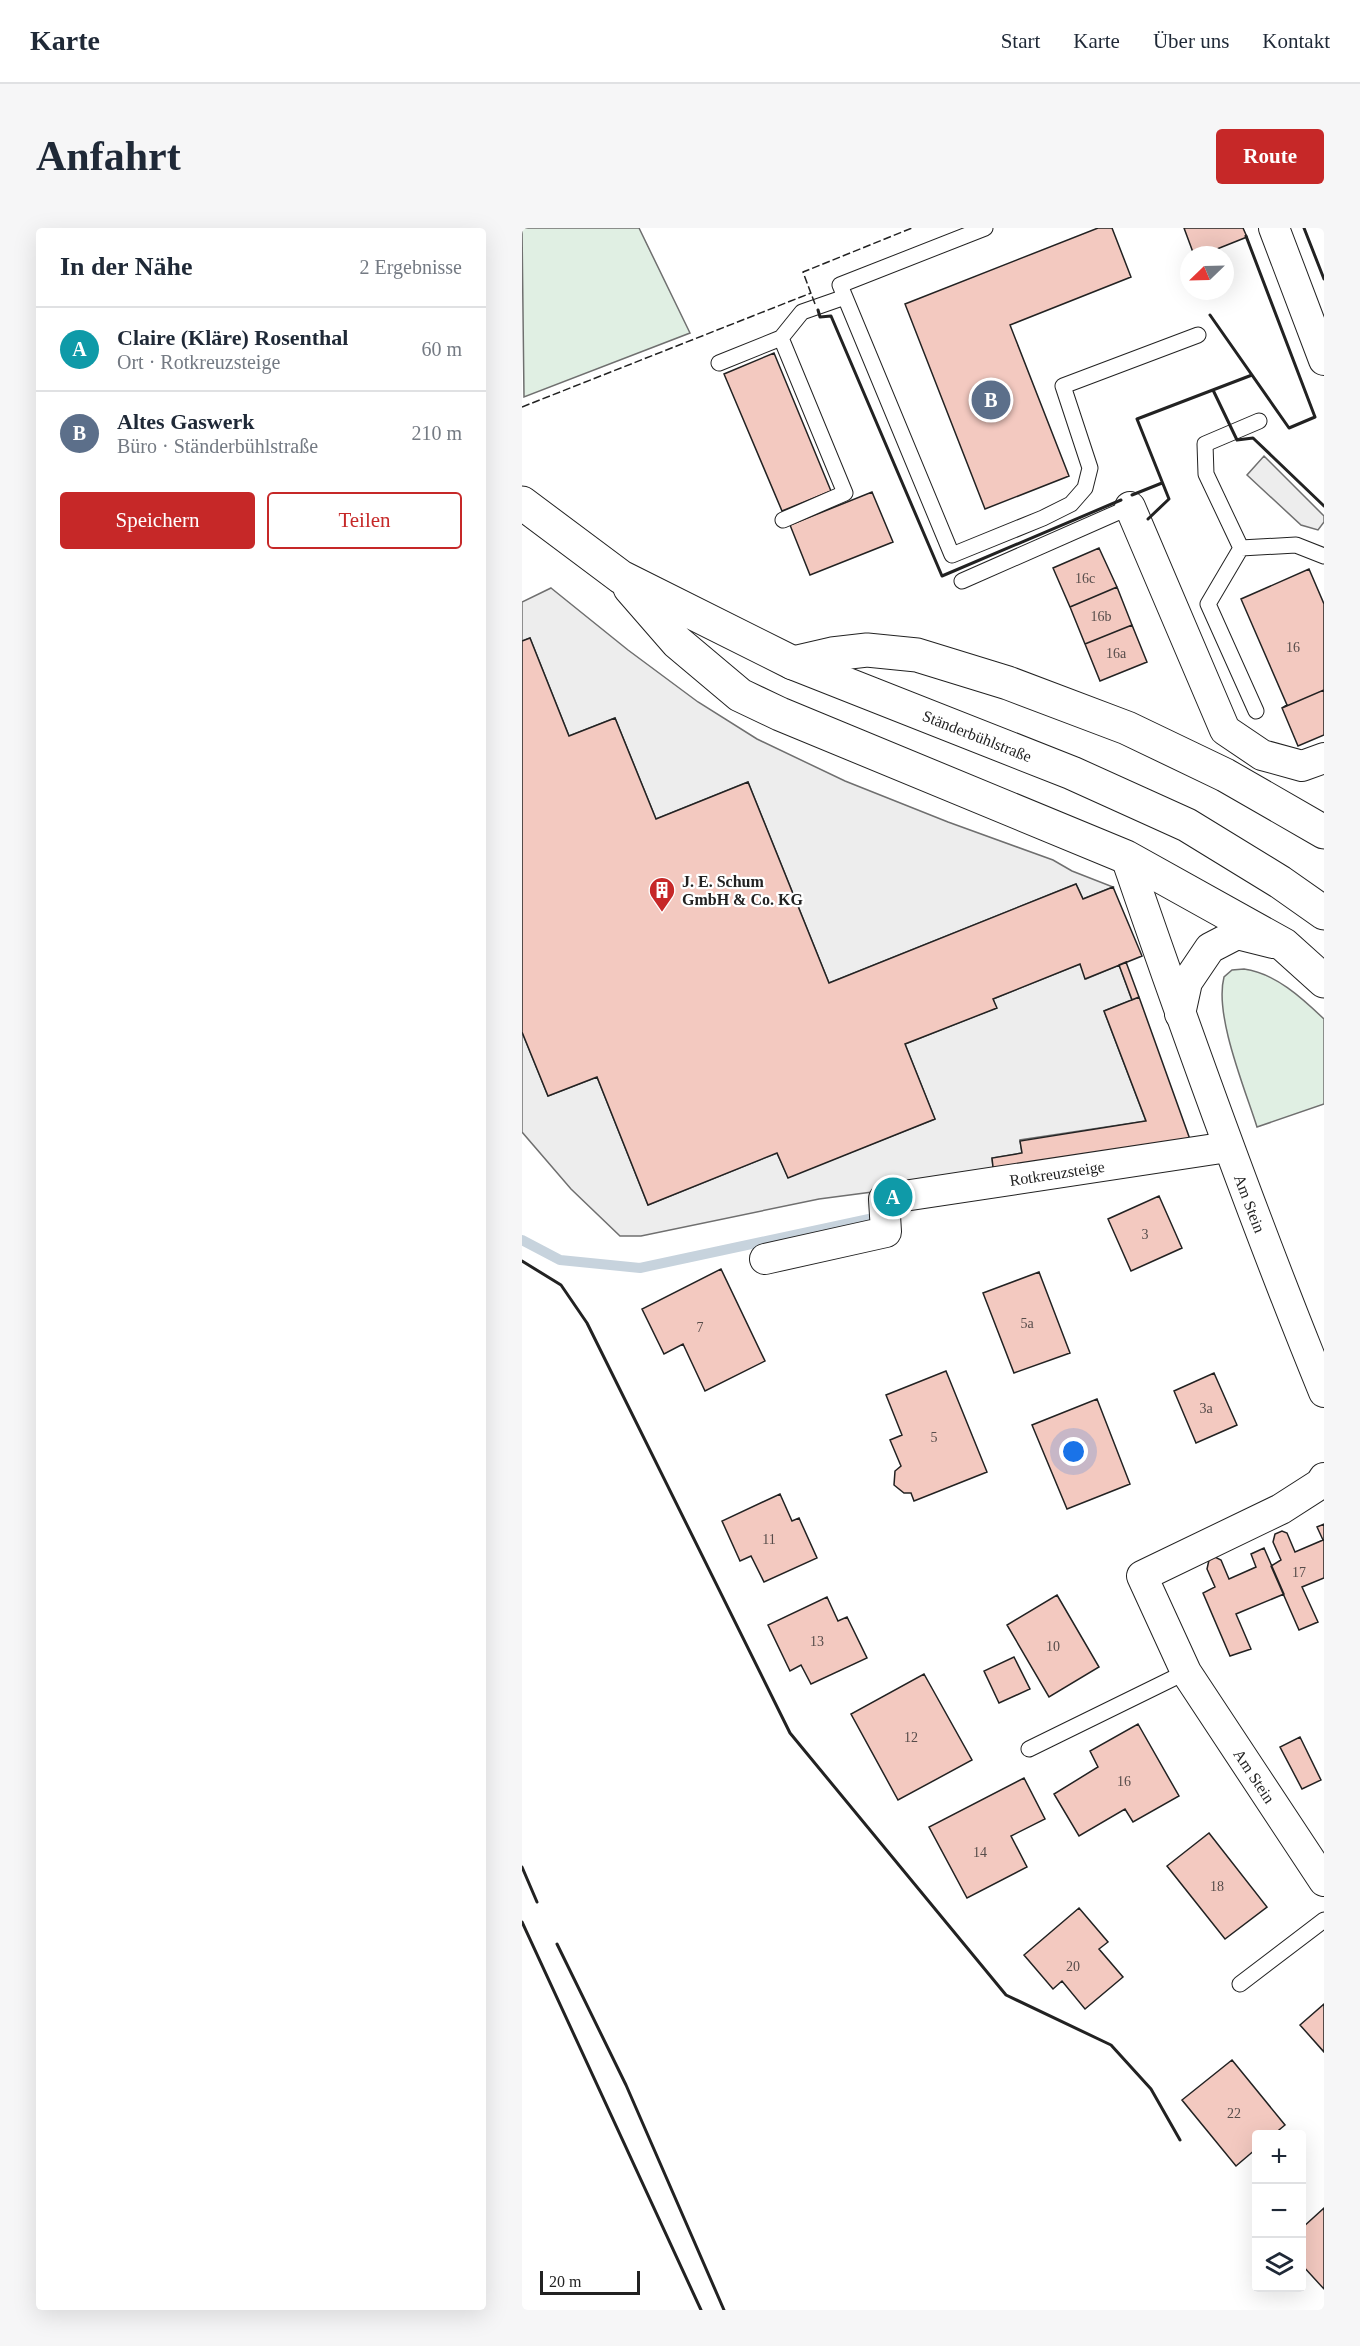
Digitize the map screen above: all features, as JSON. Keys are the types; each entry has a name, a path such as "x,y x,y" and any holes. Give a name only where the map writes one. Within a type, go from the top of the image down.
{"highway":[{"path":"522,503 621,578 677,642 740,694 780,714 1126,857 1284,945 1324,981"},
{"name":"Ständerbühlstraße","path":"621,578 793,663 1072,773 1187,825 1280,882 1324,913"},
{"path":"793,663 832,654 867,650 917,655 1008,683 1137,733 1226,775 1324,832"}],"street":[{"path":"1274,228 1324,360"},
{"path":"1130,507 1225,730 1262,755 1302,766 1324,758"},
{"name":"Am Stein","path":"1126,857 1228,1147 1324,1392"},
{"path":"1180,1014 1187,982 1210,948 1237,934 1284,945"},
{"name":"Rotkreuzsteige","path":"765,1259 886,1232 884,1199 1228,1147"},
{"name":"Am Stein","path":"1324,1478 1320,1484 1281,1509 1142,1576 1186,1672 1324,1881"}],"lane":[{"path":"985,228 840,285 952,555 1043,518 1071,504 1085,488 1090,468 1063,386 1198,335"},
{"path":"719,363 780,338 802,312 845,297"},
{"path":"780,338 845,493 783,520"},
{"path":"1241,548 1206,474 1205,444 1259,421"},
{"path":"962,581 1130,507"},
{"path":"1241,548 1296,545 1324,556"},
{"path":"1241,548 1208,604 1256,711"},
{"path":"1029,1749 1186,1672"},
{"path":"1240,1983 1324,1920"}],"green space":[{"path":"522,228 639,228 690,333 524,397"},
{"path":"1232,970 1255,971 1277,981 1324,1019 1324,1104 1257,1127 1232,1052 1223,1011 1224,977"}],"shaded area":[{"path":"1264,456 1324,516 1324,522 1318,530 1301,525 1247,475"},
{"name":"J. E. Schum GmbH & Co. KG","path":"551,588 628,650 698,702 757,739 845,781 1053,860 1072,871 1113,887 1083,899 1076,884 829,983 748,782 656,819 615,718 569,736 530,638 522,641 522,602"},
{"path":"1080,964 1086,979 1119,965 1132,1000 1104,1011 1146,1121 1020,1140 1022,1153 992,1158 994,1176 819,1199 641,1236 620,1236 571,1189 522,1132 522,1032 548,1096 597,1077 648,1205 777,1153 788,1177 935,1119 905,1044 996,1008 993,999"}],"building":[{"path":"1098,228 1112,228 1131,277 1010,325 1069,476 985,509 905,304"},
{"path":"1184,228 1243,228 1247,237 1224,246 1191,246"},
{"path":"774,353 831,491 782,511 724,374"},
{"path":"872,492 893,542 810,575 790,525"},
{"path":"1099,548 1117,587 1070,607 1053,568"},
{"path":"1309,569 1324,604 1324,690 1282,708 1287,705 1241,599"},
{"path":"1117,587 1132,625 1085,644 1070,607"},
{"path":"1132,625 1147,662 1100,681 1085,644"},
{"name":"J. E. Schum GmbH & Co. KG","path":"530,638 569,736 615,718 656,819 748,782 829,983 1076,884 1083,899 1113,887 1142,956 1085,979 1080,964 993,999 997,1008 905,1044 935,1119 788,1178 777,1153 648,1205 597,1077 548,1096 522,1032 522,641"},
{"path":"1324,690 1324,735 1298,746 1282,708"},
{"path":"1126,962 1139,997 1132,1000 1119,965"},
{"path":"1139,997 1192,1145 994,1176 992,1158 1022,1153 1020,1141 1146,1121 1104,1011"},
{"path":"1159,1196 1182,1248 1131,1271 1108,1219"},
{"path":"721,1269 765,1361 705,1391 683,1344 664,1354 642,1309"},
{"path":"1039,1272 1070,1353 1014,1373 983,1293"},
{"path":"946,1371 987,1472 914,1501 911,1493 904,1493 894,1485 895,1471 901,1466 890,1440 902,1435 886,1395"},
{"path":"1214,1373 1237,1425 1196,1443 1174,1391"},
{"path":"1097,1399 1130,1484 1067,1509 1032,1425"},
{"path":"780,1494 792,1521 799,1518 817,1558 764,1582 751,1556 740,1561 722,1521"},
{"path":"1324,1524 1324,1578 1302,1587 1318,1622 1299,1630 1271,1566 1281,1560 1273,1542 1275,1534 1282,1531 1287,1533 1295,1552 1323,1540 1317,1527"},
{"path":"1264,1548 1284,1594 1236,1614 1251,1649 1230,1656 1203,1593 1215,1587 1207,1569 1209,1560 1215,1557 1221,1560 1229,1579 1256,1567 1251,1554"},
{"path":"1057,1595 1099,1667 1049,1697 1007,1625"},
{"path":"827,1597 838,1621 847,1617 867,1658 811,1684 801,1665 790,1671 768,1625"},
{"path":"1014,1657 1030,1689 999,1703 984,1671"},
{"path":"924,1674 972,1760 898,1800 851,1714"},
{"path":"1138,1724 1179,1796 1133,1822 1125,1809 1079,1836 1054,1794 1098,1767 1090,1751"},
{"path":"1300,1737 1321,1780 1302,1789 1280,1747"},
{"path":"1024,1778 1045,1819 1011,1836 1027,1867 967,1898 929,1827"},
{"path":"1209,1833 1267,1907 1225,1939 1167,1866"},
{"path":"1079,1908 1108,1942 1099,1949 1123,1977 1085,2009 1062,1981 1053,1989 1024,1955"},
{"path":"1324,2004 1324,2052 1300,2025"},
{"path":"1232,2060 1285,2125 1279,2130 1252,2130 1252,2152 1236,2166 1182,2100"},
{"path":"1324,2208 1324,2289 1306,2269 1306,2224"}],"waterway":[{"path":"522,1240 560,1260 640,1268 883,1216"}],"fence":[{"path":"815,304 803,272 912,228"},
{"path":"522,407 811,293"}],"wall":[{"path":"1304,228 1324,279"},
{"path":"1210,315 1289,428 1315,417 1246,236"},
{"path":"818,310 820,317 831,316 942,576 1121,500"},
{"path":"1148,519 1169,499 1137,419 1252,375"},
{"path":"1213,390 1237,440 1253,438 1324,506"},
{"path":"1132,495 1162,483"},
{"path":"522,1261 561,1285 587,1323 790,1733 1006,1995 1111,2045 1151,2089 1180,2140"},
{"path":"522,1867 537,1902"},
{"path":"522,1922 701,2310"},
{"path":"557,1944 626,2085 724,2310"}],"place":[{"name":"Altes Gaswerk","path":"991,400"},
{"name":"J. E. Schum GmbH & Co. KG","path":"662,913"},
{"name":"Claire (Kläre) Rosenthal","path":"893,1197"}]}
